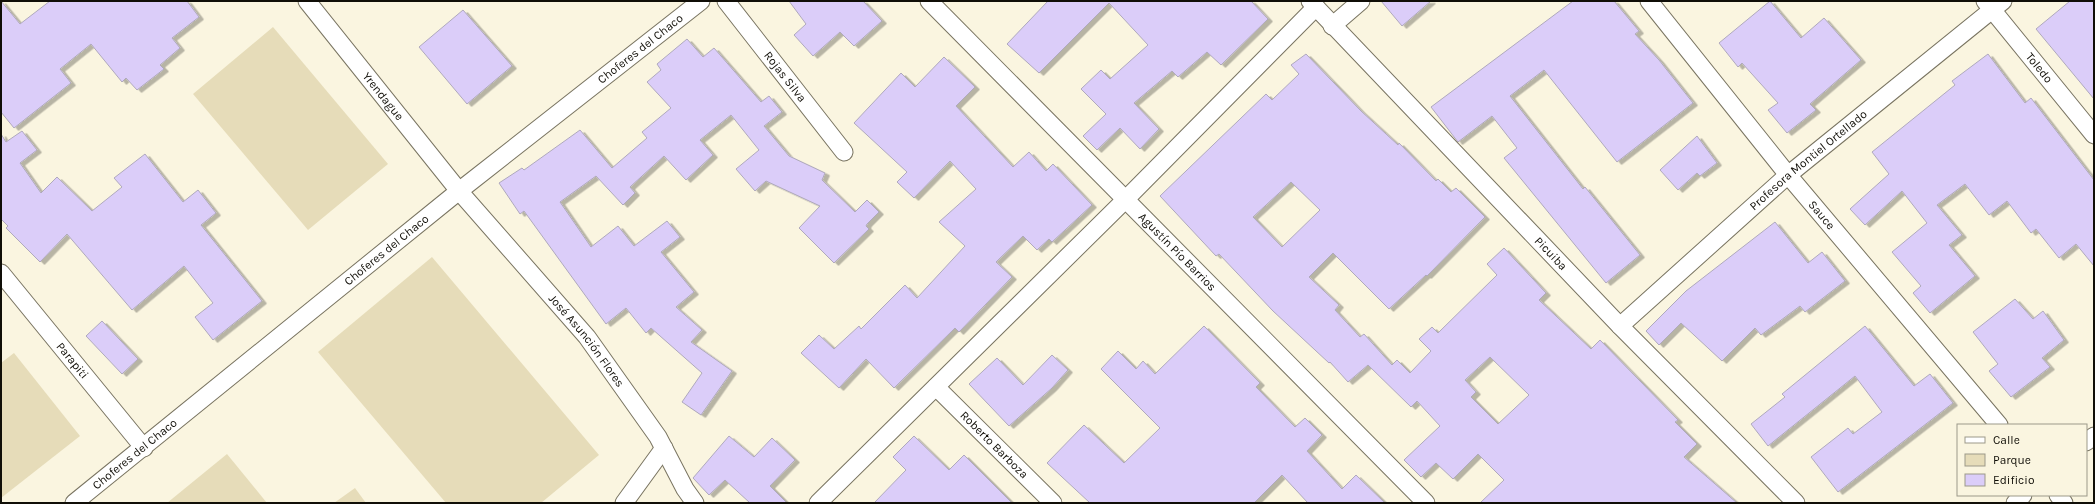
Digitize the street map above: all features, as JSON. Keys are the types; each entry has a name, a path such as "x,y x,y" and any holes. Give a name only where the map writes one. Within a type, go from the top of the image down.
{"street":[{"name":"Yrendague","path":"307,1 459,191"},
{"name":"Choferes del Chaco","path":"74,503 144,448 459,191 701,1"},
{"name":"Rojas Silva","path":"726,1 844,152"},
{"name":"Agustín Pío Barrios","path":"929,1 1426,503"},
{"path":"1332,26 1361,1"},
{"name":"Sauce","path":"1649,1 1788,175 1999,424"},
{"path":"818,503 1125,200 1313,4"},
{"name":"Picuiba","path":"1313,4 1332,26 1620,326 1796,503"},
{"name":"Profesora Montiel Ortellado","path":"1620,326 1788,175 1993,4"},
{"name":"Toledo","path":"1993,4 2094,135"},
{"name":"José Asunción Flores","path":"459,191 587,337 658,437 695,503"},
{"name":"Parapiti","path":"1,273 144,448"},
{"name":"Roberto Barboza","path":"936,387 1053,503"},
{"path":"624,503 664,448"}],"green space":[{"path":"273,27 388,164 308,230 193,94"},
{"path":"432,257 599,455 541,503 446,503 318,352"},
{"path":"14,353 80,436 1,498 1,363"},
{"path":"227,454 267,503 167,503"},
{"path":"355,488 366,503 334,503"}],"building":[{"path":"1,1 20,24 50,1 187,1 199,17 172,38 180,48 160,65 164,69 137,90 126,78 122,82 91,44 60,69 71,83 14,128 1,112"},
{"path":"789,1 863,1 882,21 854,46 840,32 813,56 794,35 806,24"},
{"path":"1048,1 1251,1 1268,19 1221,65 1207,52 1178,77 1172,71 1134,103 1159,129 1140,149 1120,128 1097,150 1083,136 1106,114 1081,89 1101,70 1110,79 1148,45 1109,3 1039,73 1007,44"},
{"path":"1381,1 1431,1 1402,26"},
{"path":"1573,1 1614,1 1639,31 1635,34 1659,60 1693,103 1617,162 1544,70 1510,96 1583,189 1585,187 1640,255 1606,283 1504,158 1517,148 1492,116 1458,142 1431,107"},
{"path":"1770,1 1801,38 1824,18 1861,60 1810,104 1816,110 1787,133 1768,110 1778,103 1742,63 1738,67 1719,43"},
{"path":"2070,1 2094,1 2094,99 2036,29"},
{"path":"463,10 512,66 467,104 419,47"},
{"path":"687,39 703,57 714,48 761,102 769,96 782,112 764,126 789,156 825,173 822,180 855,212 867,200 879,212 867,224 866,226 869,229 834,263 799,228 820,206 766,181 755,191 736,169 759,150 731,115 700,140 713,155 686,180 664,156 630,187 635,193 623,205 596,176 560,202 591,247 618,226 634,246 667,221 680,237 661,252 694,292 676,307 702,330 691,342 732,371 701,415 682,402 702,373 651,328 646,333 626,308 606,324 524,211 520,214 499,183 522,168 524,170 580,130 612,168 647,138 642,132 671,108 647,82 661,70 657,64"},
{"path":"1306,54 1361,111 1398,145 1399,143 1436,181 1438,179 1451,192 1456,188 1485,217 1427,276 1426,275 1389,309 1333,253 1309,277 1339,305 1335,310 1360,337 1364,334 1392,365 1397,360 1410,373 1431,351 1419,339 1432,327 1438,333 1497,275 1487,264 1504,248 1546,293 1539,300 1591,349 1600,340 1678,420 1675,422 1697,444 1684,457 1737,503 1480,503 1504,480 1478,454 1453,479 1436,463 1421,477 1404,460 1440,426 1417,401 1411,407 1368,365 1348,382 1330,362 1329,363 1273,311 1219,254 1216,256 1160,196 1266,94 1272,100 1299,74 1291,65","holes":["1291,182 1320,210 1282,247 1253,217","1490,357 1529,395 1498,424 1471,397 1476,392 1465,380"]},
{"path":"1988,54 2025,103 2031,98 2094,180 2094,266 2076,244 2059,258 2036,229 2031,233 2007,201 1989,215 1965,184 1937,205 1962,235 1949,245 1975,276 1930,313 1913,293 1921,286 1892,252 1927,223 1902,191 1865,225 1850,209 1889,174 1872,152 1955,85 1952,81"},
{"path":"944,57 975,87 956,106 1013,167 1029,152 1046,171 1053,164 1092,205 1052,242 1049,239 1037,250 1023,236 996,262 1012,277 959,332 955,328 894,388 866,359 839,388 801,353 819,335 834,349 859,326 861,329 905,285 917,298 965,246 939,222 976,189 950,161 914,198 897,182 907,172 854,123 901,73 915,87"},
{"path":"22,131 37,150 20,163 41,193 57,177 92,211 122,187 114,178 145,154 183,202 198,190 216,213 201,225 262,301 213,340 195,317 213,303 184,266 132,310 67,234 40,262 6,228 8,226 1,219 1,134 6,142"},
{"path":"1697,136 1717,163 1700,176 1697,173 1678,190 1660,170"},
{"path":"1775,222 1808,263 1822,252 1845,281 1805,312 1800,306 1761,335 1755,328 1722,361 1681,323 1659,345 1646,331 1686,291"},
{"path":"2015,299 2033,319 2043,311 2064,340 2042,358 2050,367 2011,397 1989,371 1998,364 1973,332"},
{"path":"102,321 138,359 122,374 86,336"},
{"path":"1204,326 1260,383 1256,387 1295,427 1305,418 1322,435 1307,451 1342,489 1356,475 1385,503 1308,503 1282,475 1254,503 1090,503 1047,463 1084,425 1124,463 1160,428 1101,369 1118,351 1136,369 1143,361 1155,374"},
{"path":"1865,326 1914,386 1930,374 1953,403 1838,492 1811,457 1848,428 1853,434 1882,412 1855,376 1768,446 1751,424 1785,397 1782,394"},
{"path":"1052,355 1068,370 1052,388 1009,426 969,384 997,358 1023,385"},
{"path":"729,436 754,457 772,438 795,460 770,486 787,503 750,503 725,480 709,495 693,478"},
{"path":"914,436 949,470 964,455 1012,503 874,503 906,470 893,457"}]}
